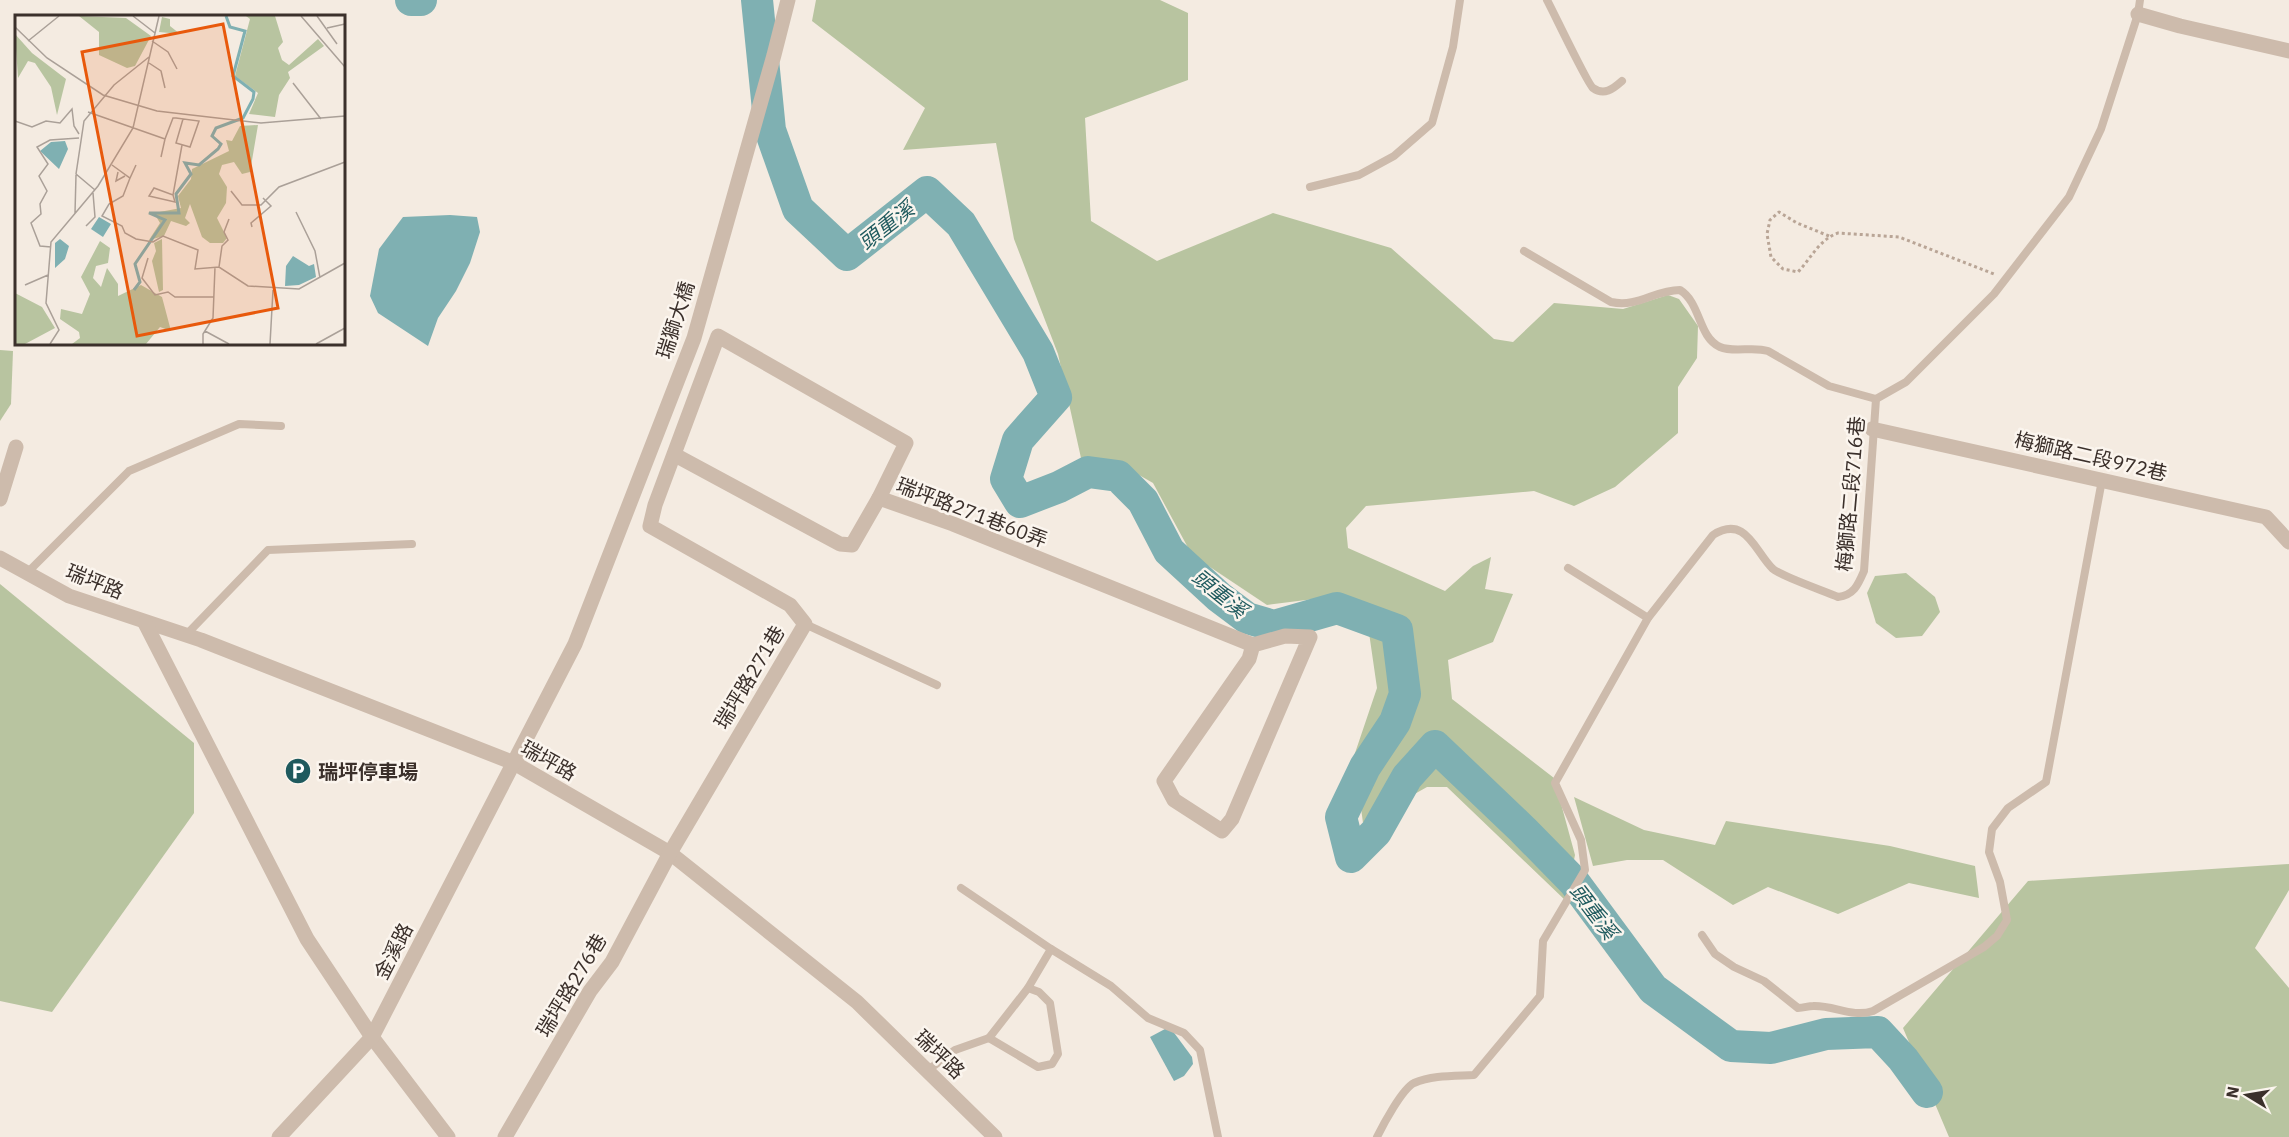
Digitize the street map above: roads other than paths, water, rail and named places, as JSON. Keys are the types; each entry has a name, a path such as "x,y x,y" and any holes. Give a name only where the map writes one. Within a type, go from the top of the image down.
{"street":[{"name":"瑞獅大橋","path":"514,763 575,644 694,338 788,0"},
{"path":"2139,7 2180,26 2289,51"},
{"path":"675,454 718,336 906,443 879,498"},
{"name":"梅獅路二段972巷","path":"1872,429 2266,517 2289,542"},
{"path":"0,499 16,447"},
{"name":"瑞坪路271巷60弄","path":"675,454 840,544 852,545 879,498 953,524 1253,645"},
{"name":"瑞坪路271巷","path":"670,853 806,624 790,605 650,526 655,505 675,454"},
{"name":"瑞坪路","path":"0,558 69,596 186,636 514,763 670,853 857,1002 995,1137"},
{"path":"145,623 307,939 372,1037 448,1137"},
{"path":"1285,636 1310,637 1233,819 1222,831 1174,800 1164,781 1249,658 1253,645 1285,636"},
{"name":"金溪路","path":"279,1137 372,1037 514,763"},
{"name":"瑞坪路276巷","path":"505,1137 590,991 612,962 670,853"}],"lane":[{"path":"1310,187 1359,175 1394,156 1432,123 1453,47 1460,0"},
{"path":"1547,0 1582,67 1587,83 1593,89 1603,92 1613,89 1622,81"},
{"name":"梅獅路二段716巷","path":"1377,1137 1388,1114 1412,1084 1440,1077 1474,1075 1540,996 1543,941 1585,870 1581,840 1555,783 1648,618 1713,535 1722,529 1748,535 1774,569 1838,597 1845,596 1856,589 1864,571 1872,429 1876,399 1906,382 2007,279 2069,197 2101,129 2139,7"},
{"path":"1524,251 1611,302 1636,303 1669,290 1680,290 1693,301 1710,340 1716,345 1724,349 1759,348 1768,351 1829,386 1876,399"},
{"path":"26,574 129,471 239,424 281,426"},
{"path":"1702,935 1715,954 1734,967 1764,981 1798,1008 1812,1006 1832,1008 1851,1014 1873,1011 1964,960 1997,936 2007,921 2000,882 1989,852 1992,829 2008,808 2046,782 2102,480"},
{"path":"186,636 268,550 412,544"},
{"path":"1568,568 1648,618"},
{"path":"806,624 937,685"},
{"path":"961,888 1051,949 1111,986 1148,1018 1184,1033 1200,1050 1218,1137"},
{"path":"928,1070 955,1050 989,1038 1028,988 1051,949"},
{"path":"989,1038 1038,1067 1052,1064 1058,1054 1050,1003 1040,993 1028,988"}],"water":[{"path":"450,215 477,217 480,232 470,263 456,291 438,318 428,346 378,313 370,296 379,249 403,217"},
{"path":"1165,1029 1172,1030 1192,1057 1193,1064 1184,1076 1174,1081 1150,1037"}],"waterway":[{"name":"頭重溪","path":"411,0 421,0"},
{"name":"頭重溪","path":"757,0 770,130 798,209 847,255 927,192 961,224 1038,352 1056,397 1018,440 1006,479 1020,502 1059,487 1088,472 1118,476 1143,501 1169,551 1219,597 1247,618 1274,626 1337,608 1397,630 1405,694 1395,722 1365,767 1341,817 1351,857 1376,832 1407,777 1435,746 1574,882 1653,989 1731,1046 1771,1048 1826,1034 1878,1032 1903,1059 1927,1092"}],"place":[{"name":"瑞坪停車場","path":"298,771"}]}
